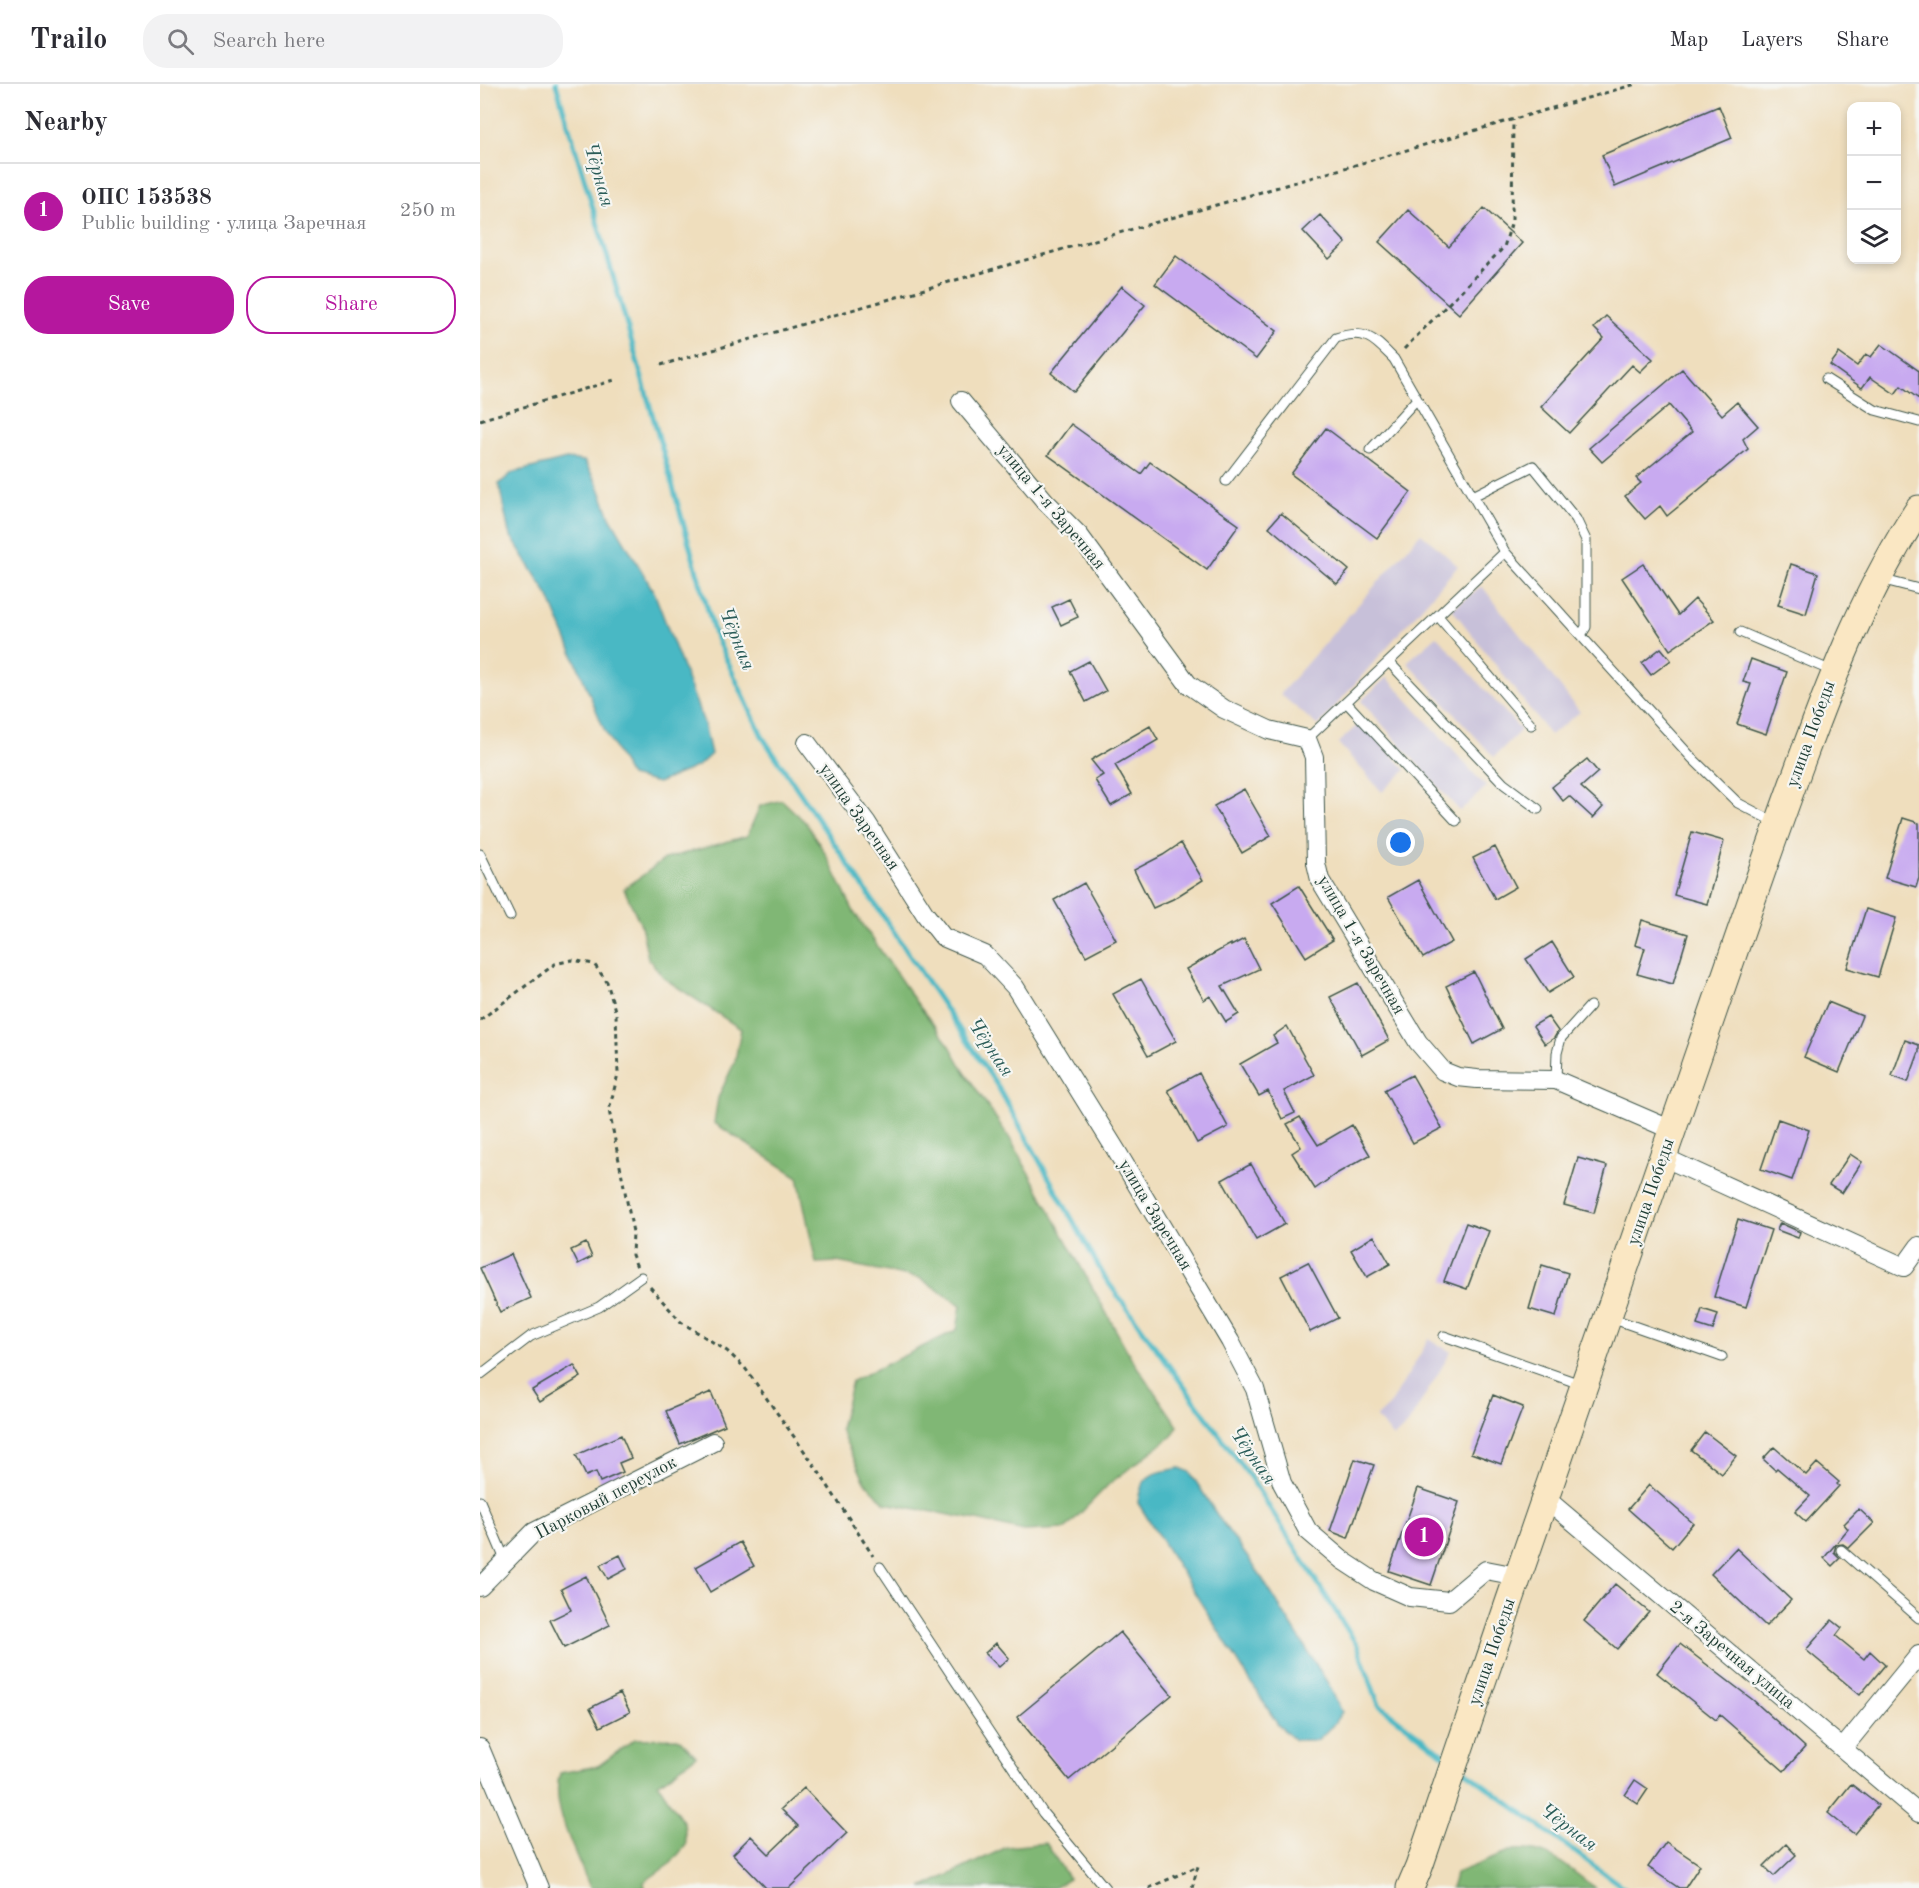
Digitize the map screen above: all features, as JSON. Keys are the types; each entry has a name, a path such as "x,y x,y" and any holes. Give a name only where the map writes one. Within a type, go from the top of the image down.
{"street":[{"name":"улица 1-я Заречная","path":"961,401 1045,501 1079,535 1188,684 1224,709 1269,730 1307,739 1314,757 1316,863 1320,880 1418,1042 1443,1071 1458,1077 1477,1079 1556,1080 1672,1130"},
{"name":"улица Победы","path":"1410,1888 1419,1868 1544,1497 1778,825 1834,672 1878,578 1899,538 1919,508"},
{"name":"улица Заречная","path":"807,742 867,823 925,914 943,937 985,955 1021,998 1116,1150 1230,1341 1255,1389 1282,1483 1308,1531 1342,1560 1374,1581 1410,1597 1449,1601 1486,1570 1517,1576"},
{"path":"1663,1157 1904,1268 1919,1246"},
{"name":"Парковый переулок","path":"480,1587 534,1532 713,1442"},
{"name":"2-я Заречная улица","path":"1544,1497 1919,1813"},
{"path":"1843,1748 1919,1655"},
{"path":"480,1749 539,1888"}],"lane":[{"path":"1226,481 1336,338 1353,332 1374,339 1394,359 1505,552 1692,758 1738,803 1778,825"},
{"path":"1826,380 1875,410 1919,422"},
{"path":"1370,450 1417,399"},
{"path":"1473,496 1533,466 1576,519 1586,540 1586,627 1581,635"},
{"path":"1307,739 1505,552"},
{"path":"1878,578 1919,589"},
{"path":"1438,616 1531,725"},
{"path":"1740,632 1834,672"},
{"path":"1389,662 1504,784 1538,809"},
{"path":"1346,702 1456,821"},
{"path":"480,854 510,916"},
{"path":"1556,1080 1557,1053 1561,1038 1590,1006"},
{"path":"480,1375 531,1336 599,1307 641,1277"},
{"path":"1608,1317 1722,1357"},
{"path":"1444,1336 1584,1385"},
{"path":"480,1501 506,1562"},
{"path":"1841,1550 1919,1618"},
{"path":"880,1567 1043,1812 1105,1888"}],"path":[{"path":"661,365 1636,84"},
{"path":"1394,359 1504,247 1512,221 1513,120"},
{"path":"480,420 618,379"},
{"path":"480,1020 555,964 572,960 594,964 607,982 616,1014 618,1074 609,1110 633,1232 632,1255 641,1277 681,1322 726,1351 745,1368 817,1469 880,1567"},
{"path":"1149,1888 1198,1866 1191,1888"}],"shaded area":[{"path":"1421,533 1458,566 1318,726 1280,694"},
{"path":"1482,586 1580,712 1550,735 1452,609"},
{"path":"1437,636 1521,730 1494,757 1407,662"},
{"path":"1387,677 1486,787 1460,811 1361,701"},
{"path":"1361,722 1406,770 1382,792 1338,743"},
{"path":"1429,1339 1451,1352 1408,1424 1394,1437 1376,1418 1390,1405"}],"green space":[{"path":"782,800 806,823 825,853 854,912 916,1002 950,1046 1010,1139 1133,1361 1178,1426 1172,1436 1109,1484 1065,1529 1024,1531 885,1503 865,1482 840,1429 852,1381 957,1330 961,1305 920,1278 837,1262 816,1263 798,1177 714,1123 718,1098 735,1061 741,1029 665,979 648,958 641,925 624,889 665,859 747,836 760,806"},
{"path":"678,1738 696,1756 658,1784 684,1823 686,1845 671,1863 644,1882 645,1888 590,1888 561,1816 558,1801 560,1773 598,1766 635,1739"},
{"path":"1046,1843 1069,1879 1053,1888 922,1888 1007,1847"},
{"path":"1514,1850 1538,1852 1558,1860 1595,1888 1451,1888 1456,1873"}],"water":[{"path":"566,459 584,461 598,485 610,517 654,592 704,723 711,754 698,766 658,783 630,776 604,729 549,597 509,533 499,484 512,473"},
{"path":"1180,1468 1190,1472 1219,1518 1256,1569 1329,1685 1342,1712 1332,1726 1317,1740 1295,1740 1278,1725 1138,1503 1145,1480 1156,1473"}],"building":[{"path":"1719,106 1732,138 1615,187 1602,155"},
{"path":"1484,208 1522,243 1459,314 1379,242 1408,210 1449,247"},
{"path":"1320,215 1346,243 1329,259 1303,231"},
{"path":"1176,256 1277,331 1256,359 1155,284"},
{"path":"1122,286 1145,305 1074,392 1051,373"},
{"path":"1606,316 1653,359 1640,372 1632,365 1569,433 1541,407 1604,338 1594,328"},
{"path":"1881,344 1919,371 1919,399 1901,386 1895,394 1870,377 1862,388 1830,365 1839,353 1857,366 1866,354 1871,357"},
{"path":"1682,369 1722,415 1737,402 1758,426 1743,439 1748,449 1667,516 1660,506 1645,519 1625,496 1641,483 1636,478 1692,432 1669,405 1602,462 1589,448"},
{"path":"1071,424 1141,474 1150,462 1239,525 1207,570 1048,455"},
{"path":"1326,428 1411,492 1377,538 1291,474"},
{"path":"1281,513 1349,570 1337,584 1269,527"},
{"path":"1643,564 1678,615 1695,599 1714,620 1670,650 1622,578"},
{"path":"1791,564 1818,573 1806,614 1778,605"},
{"path":"1069,599 1078,617 1061,625 1052,607"},
{"path":"1661,648 1671,660 1651,675 1642,663"},
{"path":"1751,659 1787,672 1766,734 1737,724 1751,684 1743,682"},
{"path":"1089,661 1106,691 1086,702 1070,671"},
{"path":"1150,726 1158,740 1115,765 1132,794 1111,806 1095,780 1103,775 1091,760"},
{"path":"1587,759 1598,772 1581,787 1603,807 1593,818 1569,796 1563,801 1552,787"},
{"path":"1244,789 1271,836 1242,853 1214,806"},
{"path":"1903,818 1919,823 1919,878 1916,887 1885,878"},
{"path":"1692,832 1724,841 1707,904 1674,895"},
{"path":"1181,843 1203,880 1173,899 1153,908 1134,870"},
{"path":"1495,847 1516,887 1495,899 1473,858"},
{"path":"1418,880 1452,942 1423,958 1388,897"},
{"path":"1084,883 1116,940 1086,956 1054,900"},
{"path":"1299,886 1333,940 1306,957 1272,903"},
{"path":"1866,909 1896,918 1878,977 1847,968"},
{"path":"1642,920 1688,934 1673,984 1637,974 1645,948 1635,945"},
{"path":"1244,939 1259,969 1222,986 1239,1014 1226,1022 1210,996 1204,1000 1186,969"},
{"path":"1552,942 1574,977 1548,993 1526,959"},
{"path":"1474,972 1502,1029 1474,1044 1446,986"},
{"path":"1141,979 1176,1041 1148,1056 1113,994"},
{"path":"1358,983 1389,1040 1362,1055 1330,997"},
{"path":"1828,1002 1862,1016 1839,1072 1804,1057"},
{"path":"1548,1017 1558,1031 1554,1038 1545,1044 1533,1026"},
{"path":"1287,1026 1314,1075 1284,1091 1295,1113 1282,1119 1268,1091 1259,1096 1240,1064 1277,1043 1273,1036"},
{"path":"1905,1040 1919,1045 1919,1052 1908,1082 1892,1076"},
{"path":"1199,1073 1228,1127 1197,1143 1168,1090"},
{"path":"1412,1075 1442,1128 1413,1143 1384,1090"},
{"path":"1300,1117 1318,1145 1352,1125 1370,1155 1315,1189 1292,1153 1301,1147 1287,1124"},
{"path":"1778,1119 1809,1130 1792,1180 1761,1169"},
{"path":"1850,1154 1862,1162 1842,1193 1829,1185"},
{"path":"1578,1158 1607,1166 1594,1213 1564,1205"},
{"path":"1251,1164 1285,1224 1256,1240 1222,1180"},
{"path":"1738,1219 1771,1230 1746,1307 1714,1297"},
{"path":"1466,1223 1489,1231 1467,1289 1444,1281"},
{"path":"1780,1223 1800,1232 1798,1238 1777,1230"},
{"path":"1374,1236 1390,1264 1367,1277 1351,1250"},
{"path":"586,1243 592,1257 578,1264 571,1250"},
{"path":"511,1254 531,1298 500,1312 480,1268"},
{"path":"1308,1262 1338,1318 1310,1332 1281,1276"},
{"path":"1542,1265 1568,1273 1556,1317 1529,1309"},
{"path":"1702,1309 1718,1314 1713,1330 1697,1325"},
{"path":"574,1365 581,1377 540,1402 532,1390"},
{"path":"711,1392 725,1425 680,1444 666,1411"},
{"path":"1493,1395 1523,1407 1501,1464 1471,1453"},
{"path":"1705,1432 1736,1456 1722,1474 1691,1450"},
{"path":"621,1435 631,1458 619,1463 623,1472 600,1482 596,1472 586,1476 576,1455"},
{"path":"1774,1447 1806,1475 1817,1463 1839,1482 1837,1484 1839,1486 1806,1522 1795,1512 1810,1496 1763,1459"},
{"path":"1355,1459 1374,1465 1348,1538 1330,1531"},
{"path":"1649,1485 1693,1523 1672,1548 1628,1509"},
{"path":"1418,1488 1459,1502 1431,1585 1389,1571"},
{"path":"1859,1509 1874,1523 1849,1548 1843,1544 1836,1545 1834,1552 1840,1558 1832,1566 1824,1558 1848,1529 1844,1524"},
{"path":"740,1542 754,1566 710,1592 696,1567"},
{"path":"1736,1548 1791,1600 1766,1626 1711,1574"},
{"path":"620,1555 627,1569 608,1579 600,1565"},
{"path":"586,1576 610,1625 564,1648 550,1620 571,1610 561,1589"},
{"path":"1615,1584 1649,1612 1617,1649 1584,1621"},
{"path":"1832,1620 1842,1628 1836,1636 1864,1659 1870,1651 1885,1665 1860,1695 1806,1650"},
{"path":"1120,1632 1172,1695 1069,1780 1017,1717"},
{"path":"996,1643 1009,1658 999,1667 985,1653"},
{"path":"1680,1644 1753,1700 1805,1747 1784,1771 1720,1715 1716,1720 1657,1673"},
{"path":"620,1693 630,1712 600,1727 590,1708"},
{"path":"1635,1780 1648,1789 1638,1804 1625,1795"},
{"path":"1851,1784 1878,1805 1854,1834 1828,1813"},
{"path":"804,1788 847,1833 789,1888 766,1888 733,1854 751,1836 769,1854 798,1826 781,1809"},
{"path":"1666,1842 1700,1865 1685,1888 1679,1888 1648,1867"},
{"path":"1786,1844 1796,1855 1774,1876 1764,1866"}],"waterway":[{"name":"Чёрная","path":"556,84 715,635 763,738 997,1085 1105,1278 1250,1477 1357,1645 1379,1705 1447,1757"},
{"name":"Чёрная","path":"1461,1768 1624,1888"}],"place":[{"name":"ОПС 153538","path":"1424,1537"}]}
